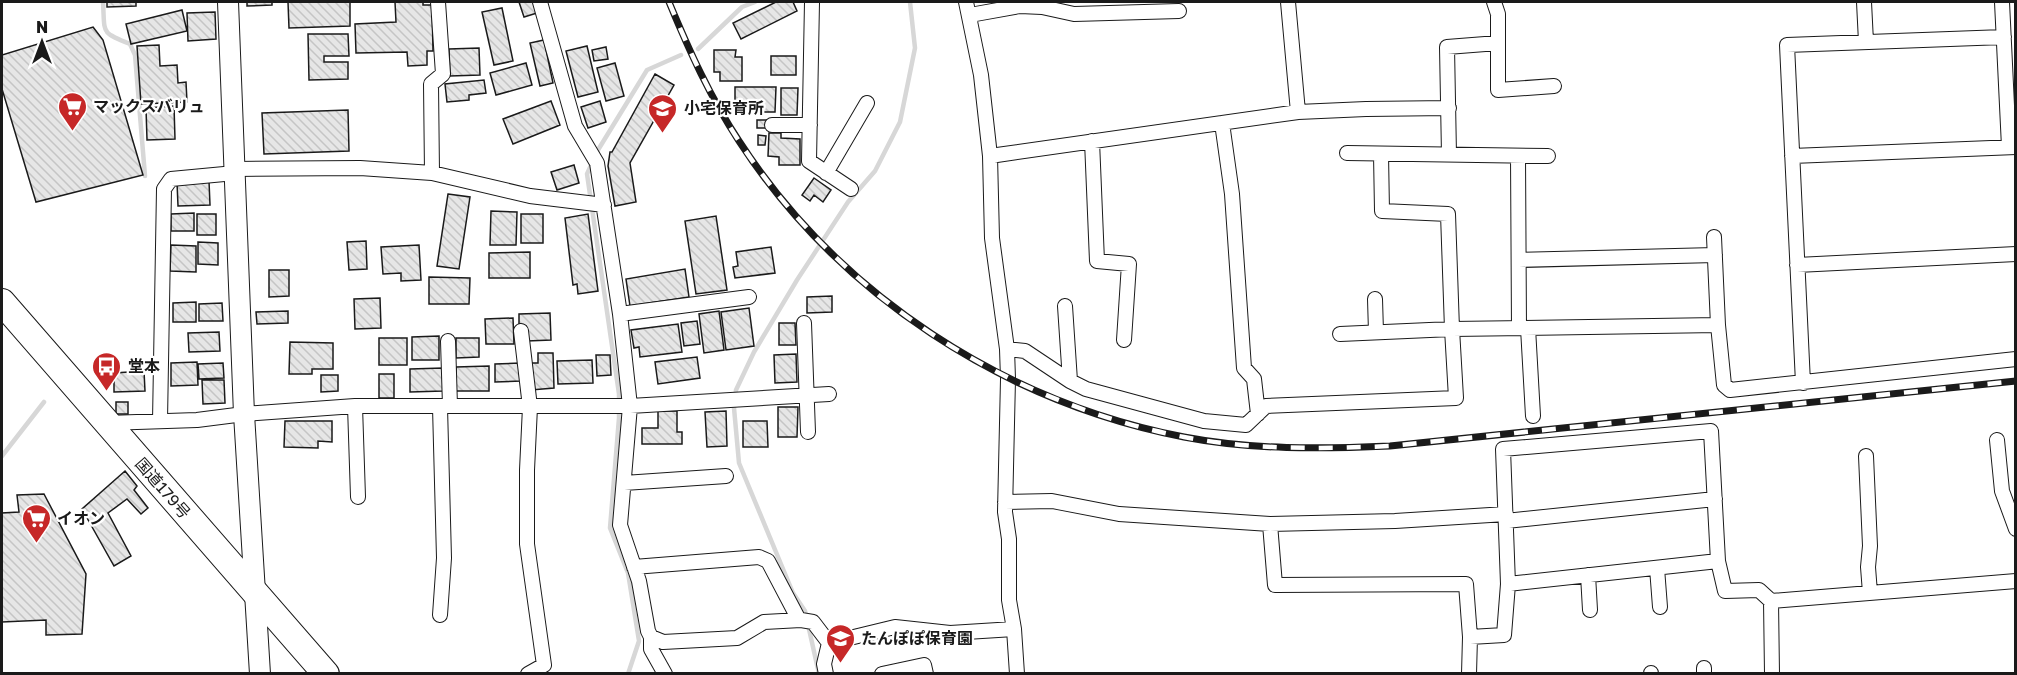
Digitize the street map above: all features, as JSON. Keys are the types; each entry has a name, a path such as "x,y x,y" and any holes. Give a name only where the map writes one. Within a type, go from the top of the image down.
{"highway":[{"name":"国道179号","path":"2,303 326,674"}],"street":[{"path":"228,2 244,414 260,674"},
{"path":"432,173 431,84 443,74 438,2"},
{"path":"540,2 575,126 597,163 620,314 630,406 620,525 634,567 651,637 651,649 666,674"},
{"path":"812,2 809,162 851,189"},
{"path":"1288,2 1298,112"},
{"path":"1494,2 1498,14 1498,90 1554,86"},
{"path":"1864,2 1866,42"},
{"path":"1792,156 2012,147 2002,2"},
{"path":"1017,674 1014,629 1009,600 1009,539 1005,502 1008,379 1006,349 992,238 990,156 981,75 968,8 1028,4 1074,14 1129,7 1179,11"},
{"path":"1803,382 1787,45 2004,37"},
{"path":"1449,155 1447,47 1498,43"},
{"path":"826,173 867,103"},
{"path":"990,156 1298,112 1449,108"},
{"path":"1222,123 1232,194 1244,368 1254,379 1258,414"},
{"path":"772,124 810,124"},
{"path":"1092,141 1096,261 1129,264 1125,340"},
{"path":"1347,153 1548,156"},
{"path":"1006,349 1025,351 1086,389 1204,421 1246,425 1266,406 1456,398 1448,214 1382,211 1381,154"},
{"path":"1518,156 1519,260 1533,416"},
{"path":"160,421 164,189 171,179 235,171 360,168 432,173 530,196 604,204"},
{"path":"1714,237 1718,325 1724,385 1730,390 2016,359"},
{"path":"1797,265 2016,254"},
{"path":"1519,260 1715,255"},
{"path":"620,314 749,297"},
{"path":"1375,299 1376,332"},
{"path":"1065,306 1070,381"},
{"path":"804,323 808,432"},
{"path":"1340,334 1452,329 1718,325"},
{"path":"521,331 531,407 526,544 544,665 528,674"},
{"path":"440,615 444,558 448,341"},
{"path":"106,423 197,420 244,414 356,406 630,406 829,394"},
{"path":"356,406 358,497"},
{"path":"1470,637 1504,635 1508,584 1503,449 1711,431 1719,561 1725,591 1759,590 1771,601 1772,674"},
{"path":"1997,440 2002,491 2016,529"},
{"path":"1866,456 1870,593"},
{"path":"624,483 726,476"},
{"path":"1005,502 1052,501 1119,514 1270,524 1506,518 1715,499"},
{"path":"1270,524 1275,585 1466,584 1470,637 1469,674"},
{"path":"634,567 759,557 768,561 799,620"},
{"path":"1508,584 1719,561"},
{"path":"1657,568 1660,607"},
{"path":"1588,575 1590,610"},
{"path":"1771,601 2016,581"},
{"path":"651,637 663,642 737,638 764,622 799,620 813,622 829,643"},
{"path":"829,643 895,627 950,633 1014,629"},
{"path":"826,674 824,664 829,643"},
{"path":"882,674 924,665 926,674"}],"building":[{"path":"107,2 136,2 136,6 107,7"},
{"path":"247,2 272,2 272,5 247,6"},
{"path":"288,2 350,2 350,26 289,28"},
{"path":"395,2 423,2 423,5 432,5 433,51 427,51 427,65 408,66 407,52 356,53 355,24 396,22"},
{"path":"519,2 534,2 537,13 524,17"},
{"path":"776,2 793,2 797,11 741,39 733,23"},
{"path":"502,8 513,61 494,65 482,12"},
{"path":"182,10 187,31 131,44 126,24"},
{"path":"215,12 216,39 188,41 187,13"},
{"name":"マックスバリュ","path":"93,27 103,40 143,175 36,202 2,89 2,55"},
{"path":"308,34 348,34 349,56 324,56 324,62 348,62 348,79 309,80"},
{"path":"544,40 553,83 540,86 530,43"},
{"path":"159,45 160,66 177,65 178,83 186,82 187,102 141,104 137,46"},
{"path":"587,46 598,92 578,97 566,51"},
{"path":"606,47 608,59 594,61 592,50"},
{"path":"479,48 480,75 450,76 449,49"},
{"path":"714,50 736,50 735,57 742,57 742,81 720,81 720,72 714,72"},
{"path":"771,56 796,56 796,75 771,75"},
{"path":"526,63 532,85 496,95 490,73"},
{"path":"615,63 624,96 606,101 597,68"},
{"path":"655,74 674,85 630,163 636,202 615,206 608,166 610,152"},
{"path":"484,80 486,93 469,95 469,100 447,102 445,84"},
{"path":"735,87 776,87 775,112 754,112 754,102 735,102"},
{"path":"781,88 798,88 797,115 781,115"},
{"path":"551,101 560,125 513,144 503,119"},
{"path":"600,101 606,122 588,128 581,107"},
{"path":"174,106 175,139 147,140 146,108"},
{"path":"348,110 349,151 264,154 262,113"},
{"path":"757,120 767,120 767,128 757,128"},
{"path":"769,133 781,133 781,138 800,139 800,165 779,165 779,157 768,156"},
{"path":"758,135 766,136 765,145 758,145"},
{"path":"574,165 579,183 557,190 551,172"},
{"path":"814,178 831,190 823,202 814,195 810,201 802,195"},
{"path":"209,181 210,205 178,206 177,182"},
{"path":"448,194 470,197 459,269 437,266"},
{"path":"491,211 517,212 516,245 490,245"},
{"path":"194,213 194,231 171,231 171,214"},
{"path":"197,214 216,214 216,235 197,235"},
{"path":"521,214 543,214 543,243 521,243"},
{"path":"588,214 598,291 578,294 577,284 573,285 565,218"},
{"path":"716,216 727,290 696,294 685,221"},
{"path":"366,241 367,269 349,270 347,242"},
{"path":"198,242 218,243 218,265 198,264"},
{"path":"171,245 196,246 196,272 170,271"},
{"path":"419,245 421,280 401,281 401,273 383,274 381,247"},
{"path":"771,247 775,273 735,278 733,267 738,266 736,252"},
{"path":"530,252 530,278 489,278 489,253"},
{"path":"685,269 689,297 630,306 626,279"},
{"path":"269,270 289,270 289,296 269,297"},
{"path":"429,277 470,278 469,304 429,304"},
{"path":"832,296 832,312 807,313 807,297"},
{"path":"380,298 381,328 355,329 354,299"},
{"path":"196,302 196,322 173,322 173,303"},
{"path":"222,303 223,321 199,321 199,304"},
{"path":"749,308 754,346 726,350 721,312"},
{"path":"288,311 288,323 257,324 256,312"},
{"path":"719,311 724,350 704,353 699,314"},
{"path":"550,313 551,340 527,341 526,326 519,326 519,314"},
{"path":"513,318 514,344 486,344 485,319"},
{"path":"697,321 700,344 684,346 681,323"},
{"path":"779,323 795,323 796,345 779,345"},
{"path":"678,324 682,352 640,357 639,347 634,348 631,330"},
{"path":"219,332 220,351 189,352 188,333"},
{"path":"439,336 439,360 412,360 412,337"},
{"path":"379,338 407,338 407,365 379,365"},
{"path":"456,338 479,338 479,357 456,358"},
{"path":"290,342 333,343 333,369 312,369 312,374 289,374"},
{"path":"538,353 553,353 554,388 531,390 530,363 538,363"},
{"path":"796,354 797,382 775,383 774,355"},
{"path":"596,355 610,355 611,375 597,376"},
{"path":"697,357 700,378 658,384 655,362"},
{"path":"592,360 593,383 558,384 557,361"},
{"path":"197,362 198,385 171,386 171,363"},
{"path":"223,363 224,378 199,379 198,364"},
{"path":"520,363 521,381 495,382 495,364"},
{"path":"489,366 489,391 456,391 456,367"},
{"path":"443,368 443,391 410,392 410,369"},
{"path":"144,371 145,391 114,392 114,373"},
{"path":"379,374 394,374 394,398 379,398"},
{"path":"321,375 338,375 338,391 321,392"},
{"path":"202,380 224,380 225,403 203,404"},
{"path":"116,402 128,402 128,414 116,414"},
{"path":"778,407 798,407 797,437 778,437"},
{"path":"658,411 677,411 677,432 682,432 682,444 642,444 642,428 658,428"},
{"path":"726,411 727,446 707,447 705,412"},
{"path":"285,421 332,421 332,442 318,441 318,448 284,447"},
{"path":"743,421 767,421 768,447 743,447"},
{"path":"125,471 137,486 134,490 148,508 141,514 127,499 108,513 131,556 114,566 82,509"},
{"name":"イオン","path":"44,494 86,574 82,634 46,635 46,620 2,622 2,513 19,512 17,495"}],"waterway":[{"path":"103,2 106,30 113,37 130,44 135,55 145,176"},
{"path":"698,49 742,7 755,2"},
{"path":"819,674 805,611 793,593 739,463 734,408 736,390 754,352 797,280 848,202 875,171 900,122 915,48 910,2"},
{"path":"628,674 639,641 628,573 610,528 619,394 587,174 598,150 647,70 681,55"},
{"path":"2,456 44,402"}],"railway":[{"path":"669,2 701,73 739,141 779,196 825,247 876,293 931,334 990,369 1053,398 1117,421 1184,437 1235,444 1312,448 1390,446 2016,381"}],"place":[{"name":"マックスバリュ","path":"72,132"},
{"name":"小宅保育所","path":"663,134"},
{"name":"堂本","path":"107,392"},
{"name":"イオン","path":"36,544"},
{"name":"たんぽぽ保育園","path":"840,664"}]}
